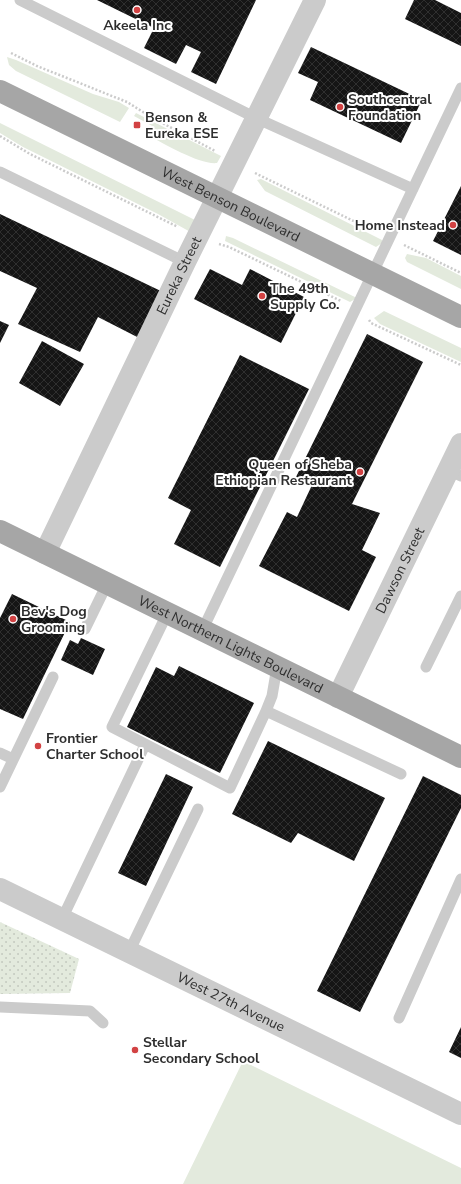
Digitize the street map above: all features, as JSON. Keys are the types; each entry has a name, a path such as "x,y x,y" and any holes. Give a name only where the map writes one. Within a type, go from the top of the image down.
{"main road":[{"name":"West Benson Boulevard","path":"0,91 461,317"},
{"name":"West Northern Lights Boulevard","path":"2,536 45,553 461,757"}],"street":[{"name":"Eureka Street","path":"45,553 185,262 315,0"},
{"name":"Dawson Street","path":"338,697 455,473 461,444"},
{"name":"West 27th Avenue","path":"0,889 461,1114"}],"lane":[{"path":"20,0 256,118 413,189"},
{"path":"202,630 461,88"},
{"path":"0,172 185,262"},
{"path":"84,629 107,584"},
{"path":"426,667 461,596"},
{"path":"167,614 112,727 230,788 272,696 277,667"},
{"path":"0,787 53,677"},
{"path":"266,711 401,774"},
{"path":"62,920 145,745"},
{"path":"0,753 13,759"},
{"path":"129,952 198,810"},
{"path":"398,1018 461,879"},
{"path":"0,1007 90,1010 103,1023"}],"path":[{"path":"0,136 30,154 198,237 229,247 347,304 357,305 371,323 461,365"}],"shaded area":[{"path":"7,57 93,94 119,102 129,108 120,122 16,71 9,65"},
{"path":"136,113 221,156 217,163 210,163 201,161 173,149 149,136 154,127 134,116"},
{"path":"0,123 201,223 194,234 158,214 23,147 0,133"},
{"path":"261,179 382,240 382,243 376,247 265,191 257,180"},
{"path":"226,236 357,298 350,302 225,241"},
{"path":"407,254 426,258 461,276 461,289 407,262 405,258"},
{"path":"384,311 461,348 461,362 380,324 374,318"},
{"path":"0,922 79,959 70,993 0,994"},
{"path":"243,1061 461,1168 461,1184 183,1184"}],"building":[{"path":"97,0 256,0 216,84 191,72 201,52 186,45 176,64 144,48 154,28"},
{"path":"414,0 435,0 461,13 461,46 405,19"},
{"path":"311,47 422,100 401,143 310,100 318,82 298,73"},
{"path":"461,186 461,255 433,241"},
{"path":"0,214 165,293 143,340 98,317 80,352 18,324 37,288 0,271"},
{"path":"210,269 242,285 250,269 304,297 281,343 194,299"},
{"path":"0,321 9,325 0,343"},
{"path":"367,334 423,362 352,504 380,513 362,550 376,557 349,611 259,566 287,512 297,517 312,485 296,477"},
{"path":"42,341 84,364 60,406 19,383"},
{"path":"240,355 309,389 220,567 174,544 191,510 168,498"},
{"path":"12,594 70,622 23,719 0,709 0,618"},
{"path":"81,638 105,649 93,675 61,660 70,640 78,644"},
{"path":"179,666 254,703 220,773 127,727 156,667 174,676"},
{"path":"268,741 385,798 354,861 298,833 291,843 232,814"},
{"path":"166,774 193,787 146,886 118,873"},
{"path":"423,776 461,795 461,808 360,1012 317,991"},
{"path":"461,1027 461,1058 449,1052"}],"place":[{"name":"Akeela Inc","path":"137,10"},
{"name":"Southcentral Foundation","path":"340,107"},
{"name":"Benson & Eureka ESE","path":"137,125"},
{"name":"Home Instead","path":"453,225"},
{"name":"The 49th Supply Co.","path":"262,296"},
{"name":"Queen of Sheba Ethiopian Restaurant","path":"360,472"},
{"name":"Bev's Dog Grooming","path":"13,619"},
{"name":"Frontier Charter School","path":"38,746"},
{"name":"Stellar Secondary School","path":"135,1050"}]}
